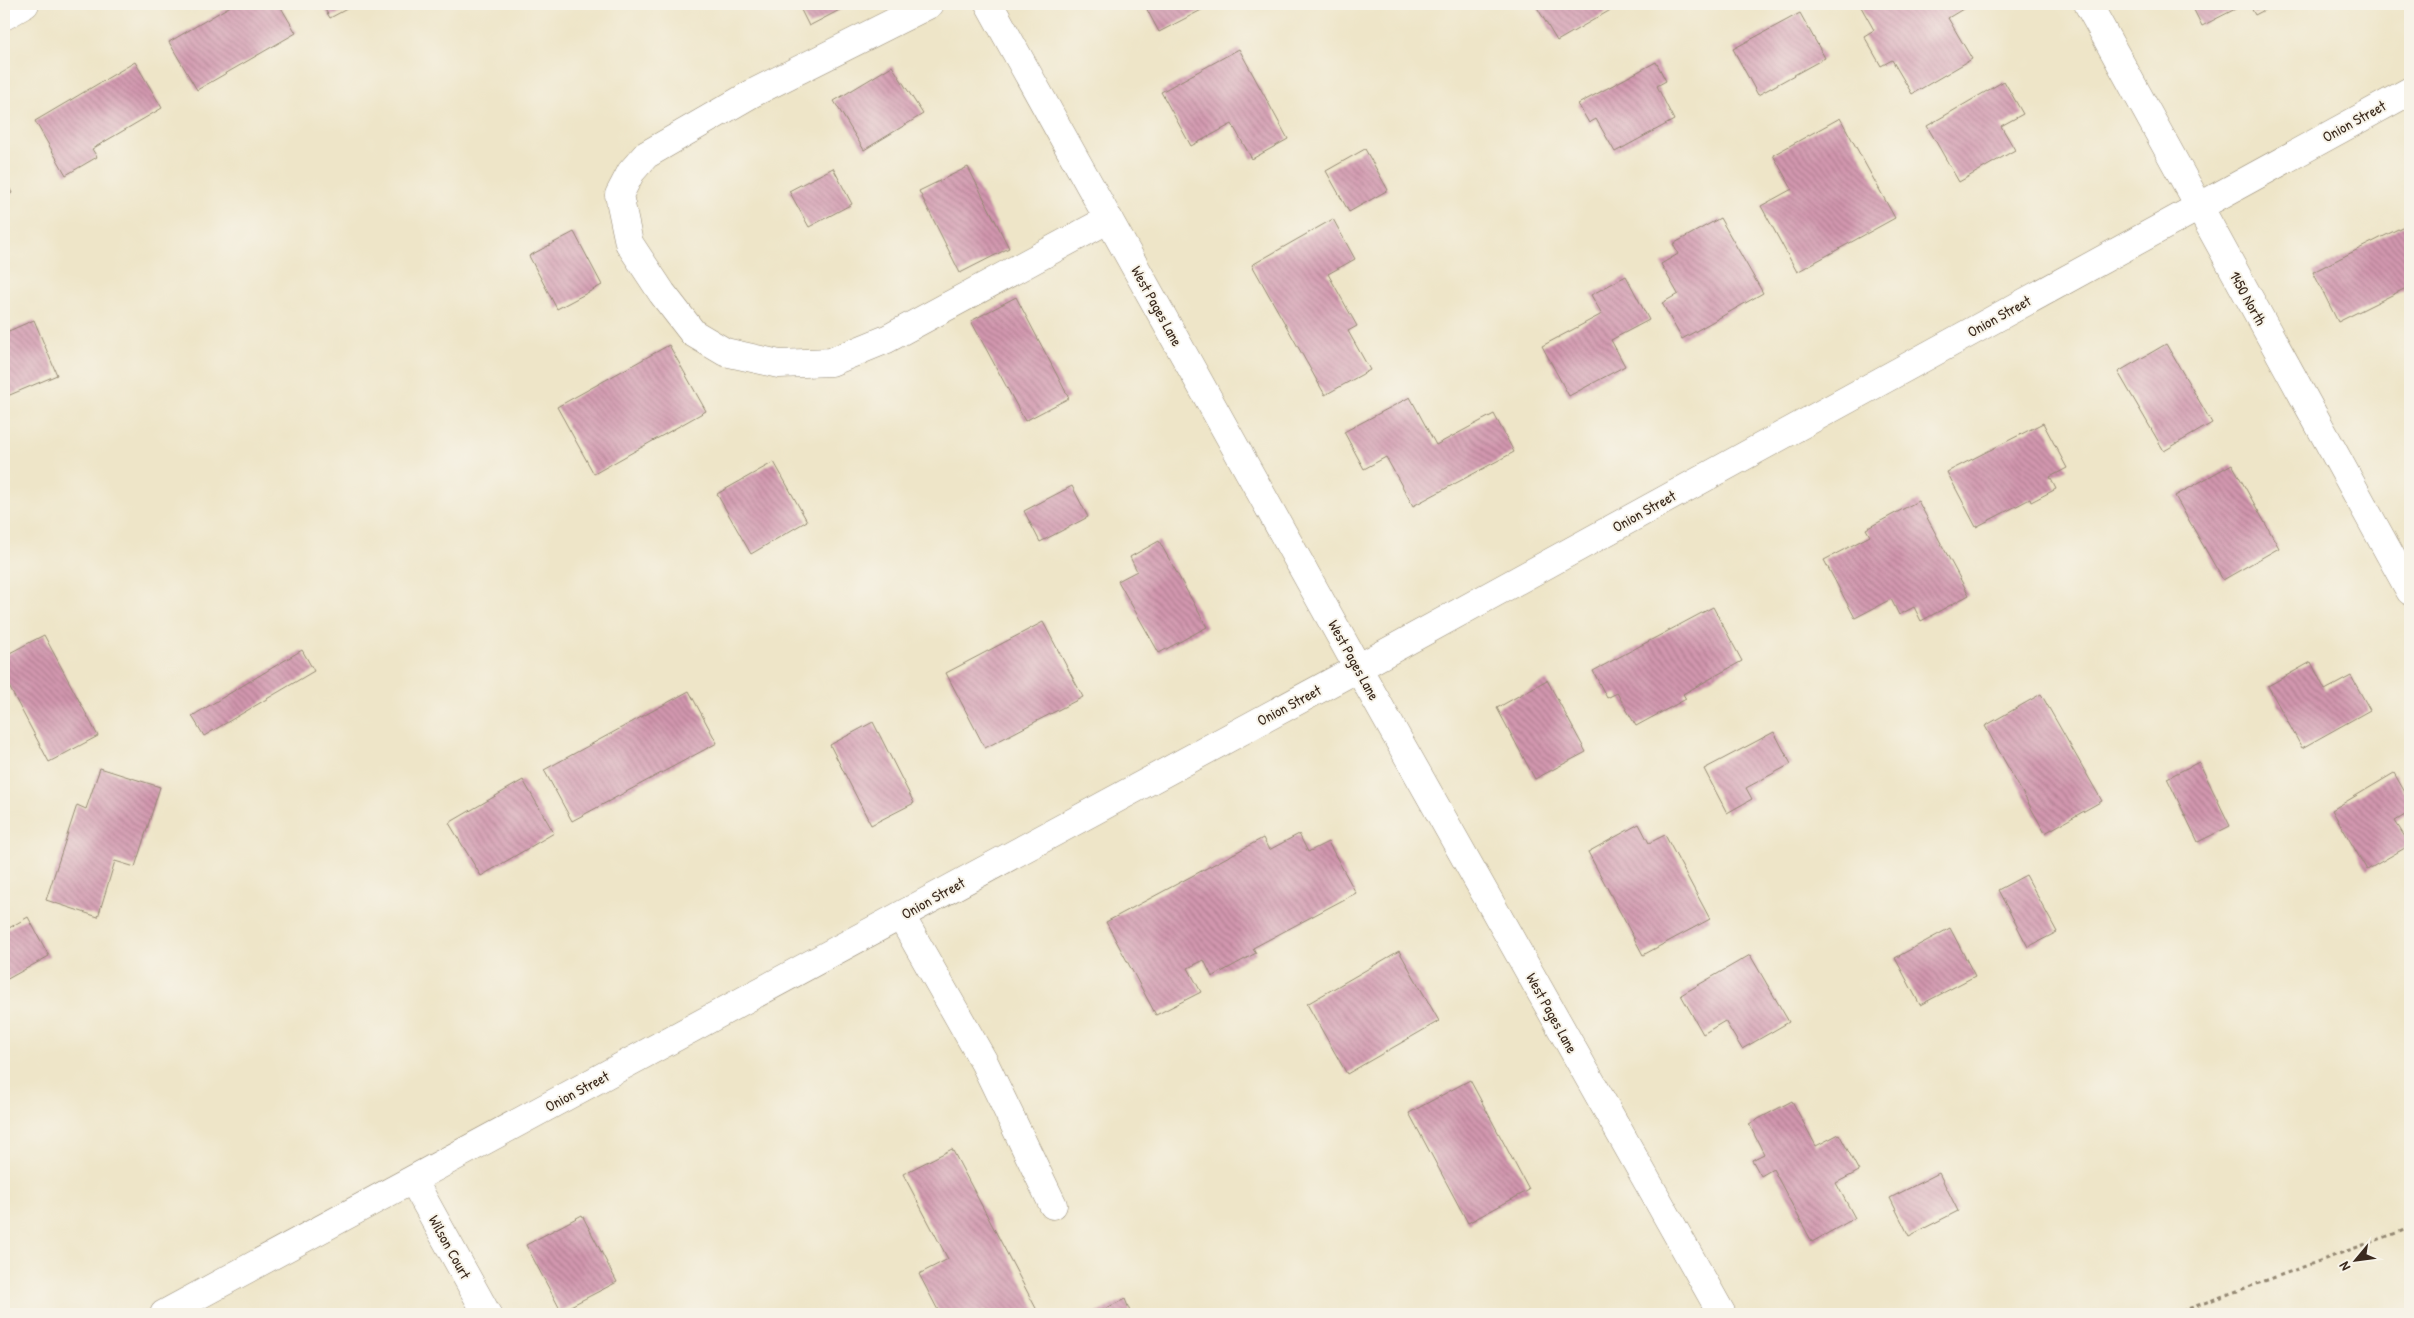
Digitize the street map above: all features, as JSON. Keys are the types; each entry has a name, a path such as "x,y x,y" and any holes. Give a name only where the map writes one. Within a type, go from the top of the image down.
{"street":[{"path":"4,16 25,4"},
{"path":"930,4 753,94 646,155 630,172 619,195 629,244 662,293 693,333 724,352 779,364 830,362 886,339 1109,219"},
{"name":"West Pages Lane","path":"989,4 1358,668 1722,1314"},
{"name":"1450 North","path":"2088,4 2410,591"},
{"name":"Onion Street","path":"164,1314 1358,668 2410,91"},
{"path":"901,916 984,1062 1054,1205"},
{"name":"Wilson Court","path":"413,1180 487,1314"}],"path":[{"path":"2174,1314 2410,1228"}],"building":[{"path":"234,4 279,4 296,33 197,90 169,42"},
{"path":"322,4 356,4 330,18"},
{"path":"798,4 851,4 809,26"},
{"path":"1144,4 1213,4 1159,32"},
{"path":"1535,4 1611,4 1614,8 1557,41"},
{"path":"1866,4 1966,4 1968,6 1948,18 1972,59 1912,94 1892,60 1881,66 1864,36 1874,30 1861,7"},
{"path":"2191,4 2245,4 2202,26"},
{"path":"2249,4 2276,4 2255,15"},
{"path":"1800,13 1825,58 1758,95 1733,49"},
{"path":"1239,49 1288,139 1252,159 1232,124 1191,146 1161,92"},
{"path":"135,62 162,108 92,149 97,157 66,175 35,121"},
{"path":"1656,62 1666,81 1657,86 1674,120 1615,152 1596,119 1589,123 1578,104"},
{"path":"892,66 923,114 864,150 834,101"},
{"path":"2004,81 2023,114 2001,126 2015,150 1959,182 1927,126"},
{"path":"1840,118 1895,218 1797,272 1761,206 1792,189 1773,155"},
{"path":"1365,149 1388,190 1349,212 1326,171"},
{"path":"968,167 1009,248 960,273 919,191"},
{"path":"833,168 852,204 809,227 789,191"},
{"path":"4,178 12,193 4,198"},
{"path":"1720,218 1763,293 1682,339 1662,303 1678,294 1661,264 1678,254 1673,244"},
{"path":"1333,219 1355,259 1328,274 1357,326 1348,331 1370,370 1325,395 1252,265"},
{"path":"2406,225 2410,233 2410,286 2338,322 2313,272"},
{"path":"574,232 602,285 557,309 529,256"},
{"path":"1626,276 1649,320 1611,340 1625,366 1569,396 1542,346 1602,314 1591,295"},
{"path":"1016,297 1069,398 1025,421 971,321"},
{"path":"34,320 57,375 5,397 4,333"},
{"path":"2166,344 2212,423 2164,451 2118,372"},
{"path":"669,345 706,411 594,474 557,407"},
{"path":"1410,397 1436,445 1494,414 1514,452 1413,506 1386,457 1364,469 1344,432"},
{"path":"2043,423 2067,468 2050,477 2056,489 2031,502 2030,499 1976,527 1947,472"},
{"path":"774,462 807,521 751,554 717,494"},
{"path":"2232,464 2279,548 2223,580 2175,496"},
{"path":"1072,486 1088,517 1040,542 1024,511"},
{"path":"1918,501 1969,595 1921,621 1914,607 1899,615 1891,599 1855,618 1824,560 1870,536 1866,529"},
{"path":"1159,541 1207,627 1159,653 1118,581 1137,571 1130,557"},
{"path":"1713,607 1742,661 1683,694 1686,699 1636,726 1617,693 1607,698 1593,671"},
{"path":"1043,622 1083,697 985,748 946,673"},
{"path":"44,635 98,736 49,762 4,677 4,656"},
{"path":"302,650 314,671 204,736 192,716"},
{"path":"2311,662 2325,690 2351,676 2370,710 2302,748 2268,686"},
{"path":"1547,680 1586,752 1535,779 1497,708"},
{"path":"689,691 717,743 572,821 544,770"},
{"path":"2041,694 2102,801 2045,833 1985,726"},
{"path":"873,722 914,803 871,825 830,745"},
{"path":"1774,732 1791,764 1746,788 1752,799 1727,813 1704,769"},
{"path":"2199,762 2230,826 2198,842 2167,778"},
{"path":"100,768 160,787 135,867 115,861 98,917 46,900 77,805 86,809"},
{"path":"2394,773 2410,801 2410,812 2395,821 2410,845 2367,870 2332,810"},
{"path":"523,780 554,833 481,876 449,823"},
{"path":"1639,824 1649,843 1665,835 1710,919 1643,955 1588,852"},
{"path":"1299,834 1308,852 1328,842 1356,893 1253,948 1256,953 1212,977 1204,960 1188,968 1201,992 1156,1015 1106,922 1263,838 1269,850"},
{"path":"2026,875 2057,932 2028,947 1998,890"},
{"path":"28,917 49,956 4,981 4,931"},
{"path":"1950,928 1975,976 1920,1005 1895,958"},
{"path":"1399,951 1439,1021 1347,1074 1307,1004"},
{"path":"1750,955 1789,1022 1742,1049 1725,1021 1703,1034 1681,995"},
{"path":"1470,1080 1529,1190 1468,1223 1409,1113"},
{"path":"1792,1101 1816,1146 1839,1134 1859,1171 1836,1183 1855,1218 1812,1242 1773,1169 1761,1176 1752,1160 1764,1154 1749,1124"},
{"path":"952,1149 1039,1314 987,1314 985,1311 978,1314 940,1314 919,1274 948,1259 903,1174"},
{"path":"1939,1173 1958,1211 1909,1236 1890,1198"},
{"path":"582,1215 617,1282 561,1311 526,1245"},
{"path":"1125,1299 1131,1314 1094,1314"}]}
